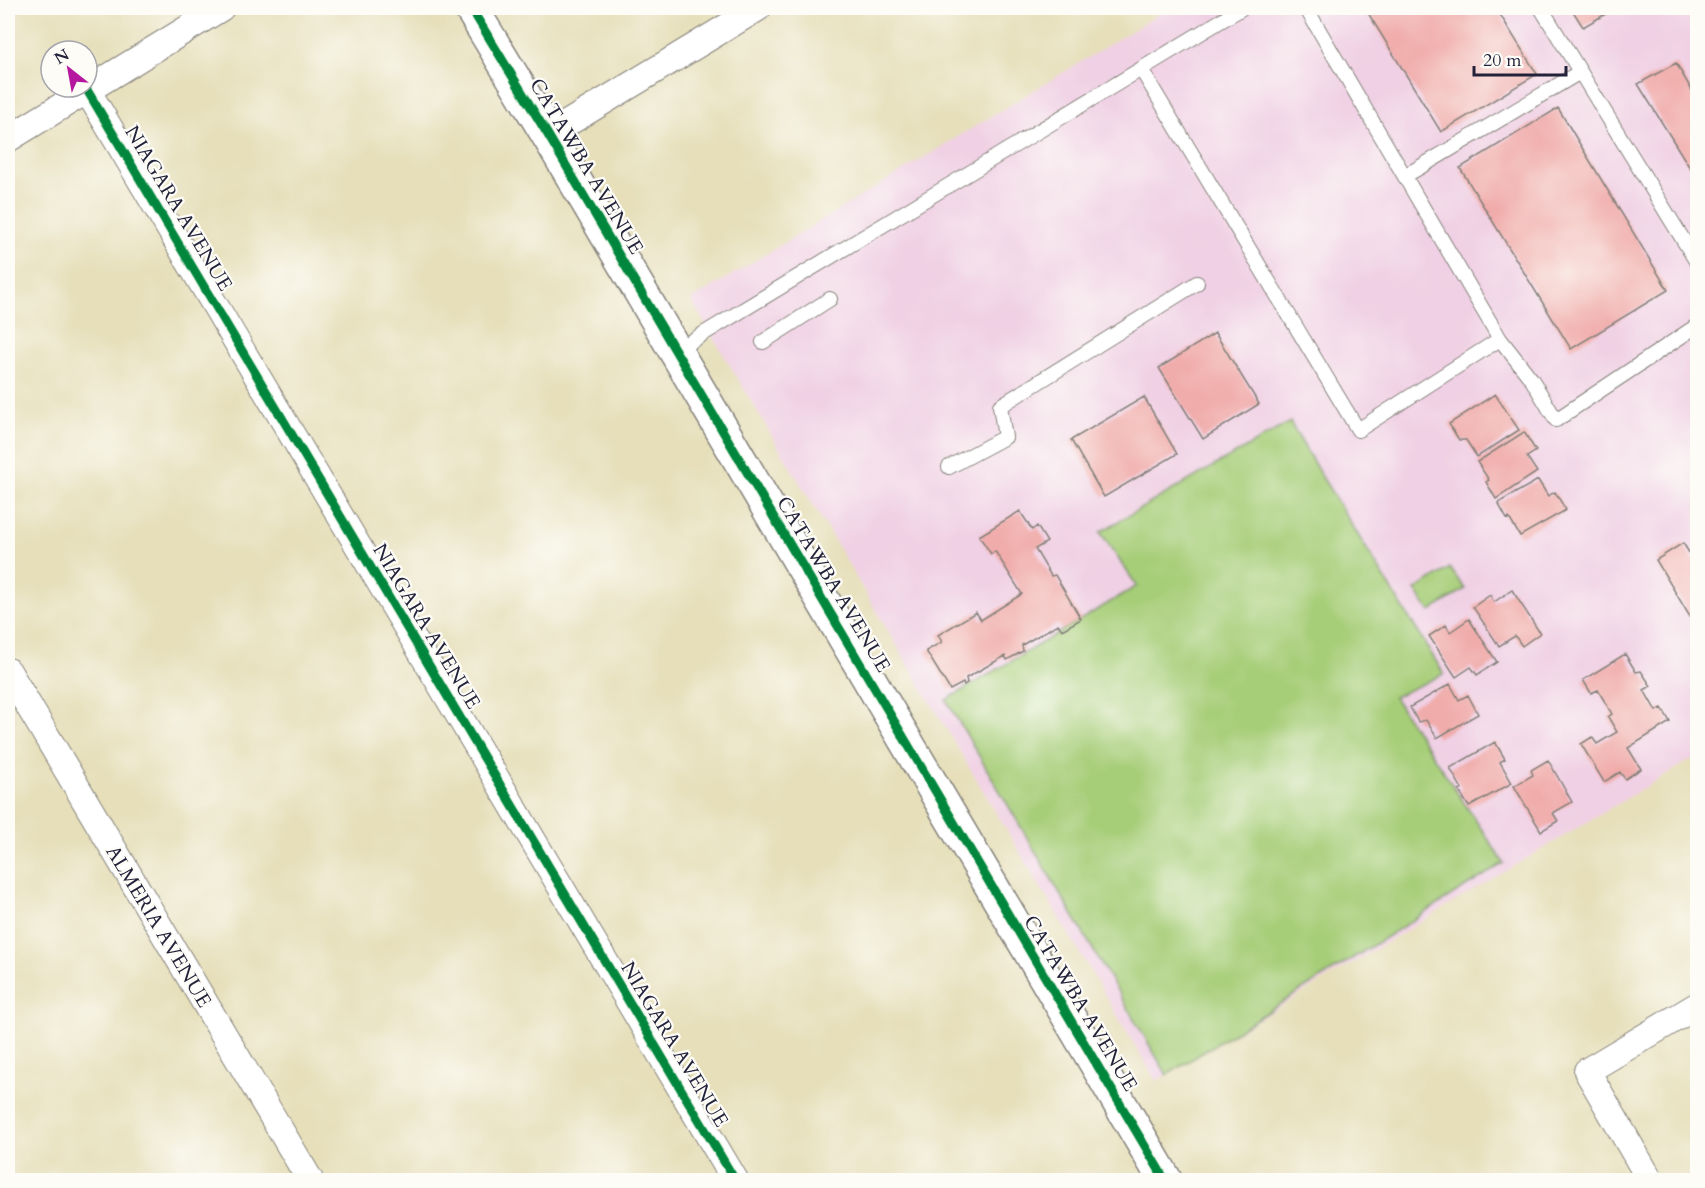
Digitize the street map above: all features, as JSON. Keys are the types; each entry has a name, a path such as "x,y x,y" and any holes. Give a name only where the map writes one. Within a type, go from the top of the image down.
{"street":[{"path":"99,83 221,8"},
{"name":"CATAWBA AVENUE","path":"471,8 1165,1180"},
{"path":"548,135 758,8"},
{"path":"8,139 72,99"},
{"name":"NIAGARA AVENUE","path":"92,99 735,1180"},
{"name":"ALMERIA AVENUE","path":"8,671 310,1180"},
{"path":"1650,1180 1587,1071 1698,1005"}],"lane":[{"path":"675,351 1242,8"},
{"path":"1306,8 1500,339 1532,380 1556,420 1698,325"},
{"path":"1541,8 1698,264"},
{"path":"1141,69 1358,430 1500,339"},
{"path":"1405,176 1580,72"},
{"path":"949,467 1005,436 1000,406 1197,283"},
{"path":"763,342 830,299"}],"shaded area":[{"path":"1169,8 1697,8 1697,756 1156,1081 691,300"}],"green space":[{"path":"1290,422 1444,674 1394,697 1504,863 1167,1075 946,700 1137,586 1100,532"},
{"path":"1450,568 1465,589 1430,612 1415,590"}],"building":[{"path":"1365,8 1496,8 1537,74 1441,132"},
{"path":"1571,8 1616,8 1583,27"},
{"path":"1676,63 1698,101 1698,181 1638,84"},
{"path":"1558,108 1668,290 1571,349 1460,168"},
{"path":"1215,333 1259,404 1203,439 1159,368"},
{"path":"1495,394 1519,430 1477,457 1466,440 1459,440 1449,424"},
{"path":"1144,397 1177,454 1104,497 1071,440"},
{"path":"1524,432 1536,451 1527,457 1537,472 1496,499 1486,482 1489,480 1477,462"},
{"path":"1538,480 1548,496 1555,492 1566,510 1520,536 1498,503"},
{"path":"1020,511 1032,530 1037,526 1047,542 1035,549 1051,576 1055,575 1081,619 1062,630 1058,624 1022,645 1023,651 1007,660 1005,656 966,678 967,683 964,685 963,683 950,690 926,651 942,642 938,635 976,612 981,620 1022,594 995,551 991,554 979,536"},
{"path":"1683,543 1698,567 1698,612 1690,617 1656,560"},
{"path":"1512,590 1540,633 1522,646 1515,636 1499,646 1473,607 1490,595 1494,602"},
{"path":"1469,619 1497,662 1477,675 1471,667 1456,677 1429,636 1446,625 1450,632"},
{"path":"1625,654 1636,672 1641,671 1651,686 1644,690 1656,711 1662,708 1670,722 1628,748 1641,769 1625,779 1620,772 1604,782 1581,744 1592,737 1597,744 1617,732 1608,717 1612,714 1598,690 1591,693 1583,680"},
{"path":"1450,684 1459,700 1468,695 1478,714 1437,738 1426,720 1418,722 1410,707"},
{"path":"1495,742 1505,759 1500,762 1512,783 1469,807 1459,791 1462,789 1450,768"},
{"path":"1548,760 1572,802 1553,813 1558,821 1541,831 1514,786 1533,775 1531,770"}],"cycle path":[{"path":"471,8 1165,1180"},
{"path":"92,99 735,1180"}]}
